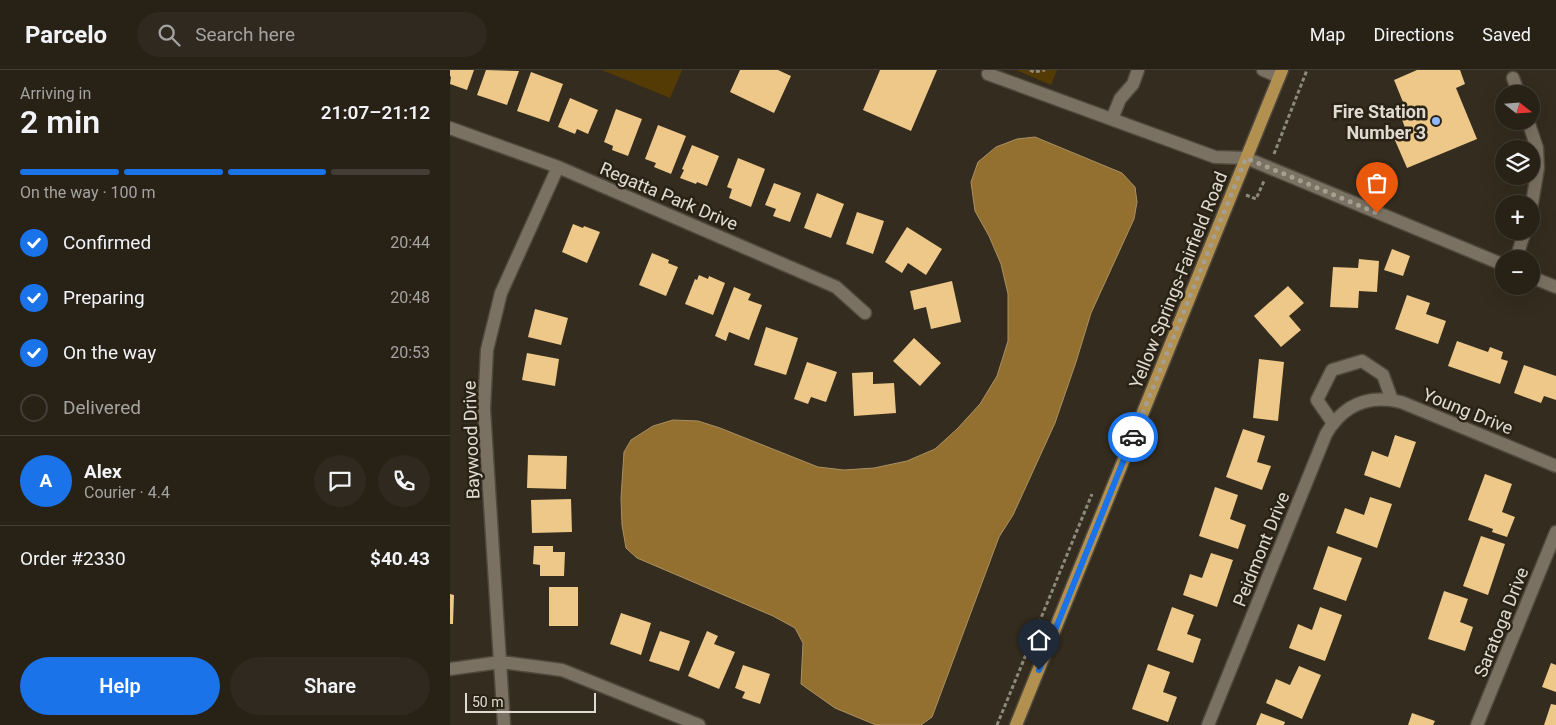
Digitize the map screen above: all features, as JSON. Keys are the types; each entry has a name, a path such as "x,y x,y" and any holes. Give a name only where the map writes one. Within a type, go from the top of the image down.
{"main road":[{"name":"Yellow Springs-Fairfield Road","path":"1016,725 1280,73"}],"street":[{"path":"1112,119 1120,99 1133,84 1138,70"},
{"path":"1263,70 1280,73"},
{"path":"988,74 1215,157 1246,158 1495,261"},
{"path":"1513,78 1516,85"},
{"name":"Regatta Park Drive","path":"450,128 558,167 836,287 865,313"},
{"path":"1531,130 1537,148 1538,168 1533,195"},
{"name":"Baywood Drive","path":"504,725 484,409 487,350 501,293 558,167"},
{"path":"1540,281 1556,287"},
{"path":"1332,423 1317,400 1332,370 1362,361 1383,375 1392,400"},
{"name":"Young Drive","path":"1364,401 1382,399 1401,402 1556,466"},
{"name":"Peidmont Drive","path":"1208,725 1326,434 1332,423 1341,414 1364,401"},
{"name":"Saratoga Drive","path":"1478,725 1556,532"},
{"path":"450,669 500,662 562,670 699,725"}],"path":[{"path":"1030,70 1034,72 1045,70"},
{"path":"1276,148 1307,70"},
{"path":"1248,196 1256,199 1262,184"}],"shaded area":[{"path":"602,70 682,70 670,98"},
{"path":"1016,70 1057,70 1051,85"},
{"path":"1035,137 1122,173 1135,187 1137,202 1134,219 1091,313 1055,423 1013,515 999,537 932,717 921,725 876,725 835,708 801,684 803,643 795,628 773,616 637,558 626,548 622,525 621,498 624,452 631,440 653,426 673,420 698,421 818,467 844,470 874,468 907,461 935,449 980,404 997,376 1008,341 1008,294 1001,264 989,236 975,211 971,182 978,162 996,147 1017,139"}],"building":[{"path":"450,70 474,70 467,90 450,84"},
{"path":"486,70 519,71 507,105 477,95"},
{"path":"740,70 778,70 791,76 774,113 730,92"},
{"path":"880,70 937,70 911,131 863,110"},
{"name":"Fire Station Number 3","path":"1417,70 1460,70 1465,84 1456,88 1477,139 1407,168 1394,138 1407,133 1398,109 1405,107 1394,80"},
{"path":"531,72 563,84 549,122 517,111"},
{"path":"570,98 598,110 588,134 577,129 575,134 558,127"},
{"path":"616,109 642,119 628,156 612,150 613,146 604,142"},
{"path":"658,125 686,136 671,174 654,167 656,163 645,159"},
{"path":"692,145 719,156 707,186 680,178"},
{"path":"738,158 765,169 751,207 729,198 732,189 727,187"},
{"path":"774,183 801,193 790,222 773,216 776,209 765,205"},
{"path":"817,193 844,204 831,238 804,228"},
{"path":"857,212 884,221 873,254 846,244"},
{"path":"573,224 600,232 587,263 562,252"},
{"path":"907,227 942,249 926,275 908,263 902,273 885,262"},
{"path":"1392,249 1410,256 1403,276 1384,270"},
{"path":"652,253 669,260 668,263 678,267 666,296 639,285"},
{"path":"1359,259 1379,261 1377,292 1359,291 1358,308 1330,307 1333,267 1358,268"},
{"path":"699,275 708,279 709,276 725,283 713,315 685,304 695,279 697,280"},
{"path":"952,281 961,322 931,329 926,307 914,310 910,291"},
{"path":"1288,286 1304,303 1289,316 1301,330 1281,347 1254,316"},
{"path":"734,287 751,294 748,300 762,305 749,340 729,332 726,341 715,336"},
{"path":"1407,295 1430,303 1426,314 1446,321 1438,344 1395,329"},
{"path":"535,309 568,318 561,345 528,337"},
{"path":"766,327 798,338 786,375 754,365"},
{"path":"914,338 941,363 920,386 893,361"},
{"path":"1457,341 1488,352 1490,347 1503,352 1501,359 1508,361 1500,384 1448,366"},
{"path":"527,353 559,359 555,386 522,380"},
{"path":"1259,359 1284,362 1278,421 1253,418"},
{"path":"807,362 837,372 826,402 811,397 808,404 794,399"},
{"path":"1524,365 1556,376 1556,400 1544,396 1541,403 1514,393"},
{"path":"873,372 873,384 894,383 896,413 854,416 852,373"},
{"path":"1243,429 1265,436 1257,462 1271,466 1262,490 1226,477"},
{"path":"1395,435 1416,442 1400,488 1364,475 1372,451 1388,457"},
{"path":"528,455 567,456 566,489 527,488"},
{"path":"1485,474 1512,484 1502,512 1515,517 1507,537 1492,532 1493,529 1468,520"},
{"path":"1215,487 1238,495 1230,519 1246,525 1238,549 1199,536"},
{"path":"1370,497 1392,504 1377,548 1336,533 1345,508 1364,515"},
{"path":"571,499 572,532 532,533 531,500"},
{"path":"1481,536 1505,544 1488,595 1463,586"},
{"path":"534,546 553,546 553,552 565,552 564,576 540,576 540,565 533,564"},
{"path":"1328,546 1362,558 1346,601 1313,589"},
{"path":"1211,553 1233,560 1217,607 1183,595 1190,574 1202,578"},
{"path":"549,587 578,587 578,626 549,626"},
{"path":"1444,591 1468,599 1460,622 1473,627 1465,651 1428,639"},
{"path":"450,594 454,595 453,624 450,624"},
{"path":"1172,607 1194,615 1187,634 1201,639 1193,663 1157,650"},
{"path":"1320,607 1342,615 1325,661 1289,648 1298,624 1312,630"},
{"path":"621,613 651,623 641,655 610,644"},
{"path":"660,631 690,641 679,671 649,661"},
{"path":"707,631 718,636 714,644 735,652 719,689 688,676"},
{"path":"1551,663 1556,665 1556,692 1542,687"},
{"path":"1148,664 1170,672 1163,692 1177,697 1168,722 1132,709"},
{"path":"743,665 770,674 760,704 742,698 745,692 735,688"},
{"path":"1299,666 1321,675 1302,719 1266,703 1276,679 1290,685"},
{"path":"1551,704 1556,705 1556,725 1544,725"},
{"path":"1261,713 1285,722 1284,725 1256,725"},
{"path":"1412,713 1435,721 1433,725 1408,725"}],"way so far":[{"path":"1133,437 1246,158 1377,213"}],"place":[{"name":"Fire Station Number 3","path":"1436,121"}],"route":[{"path":"1039,670 1133,437"}]}
